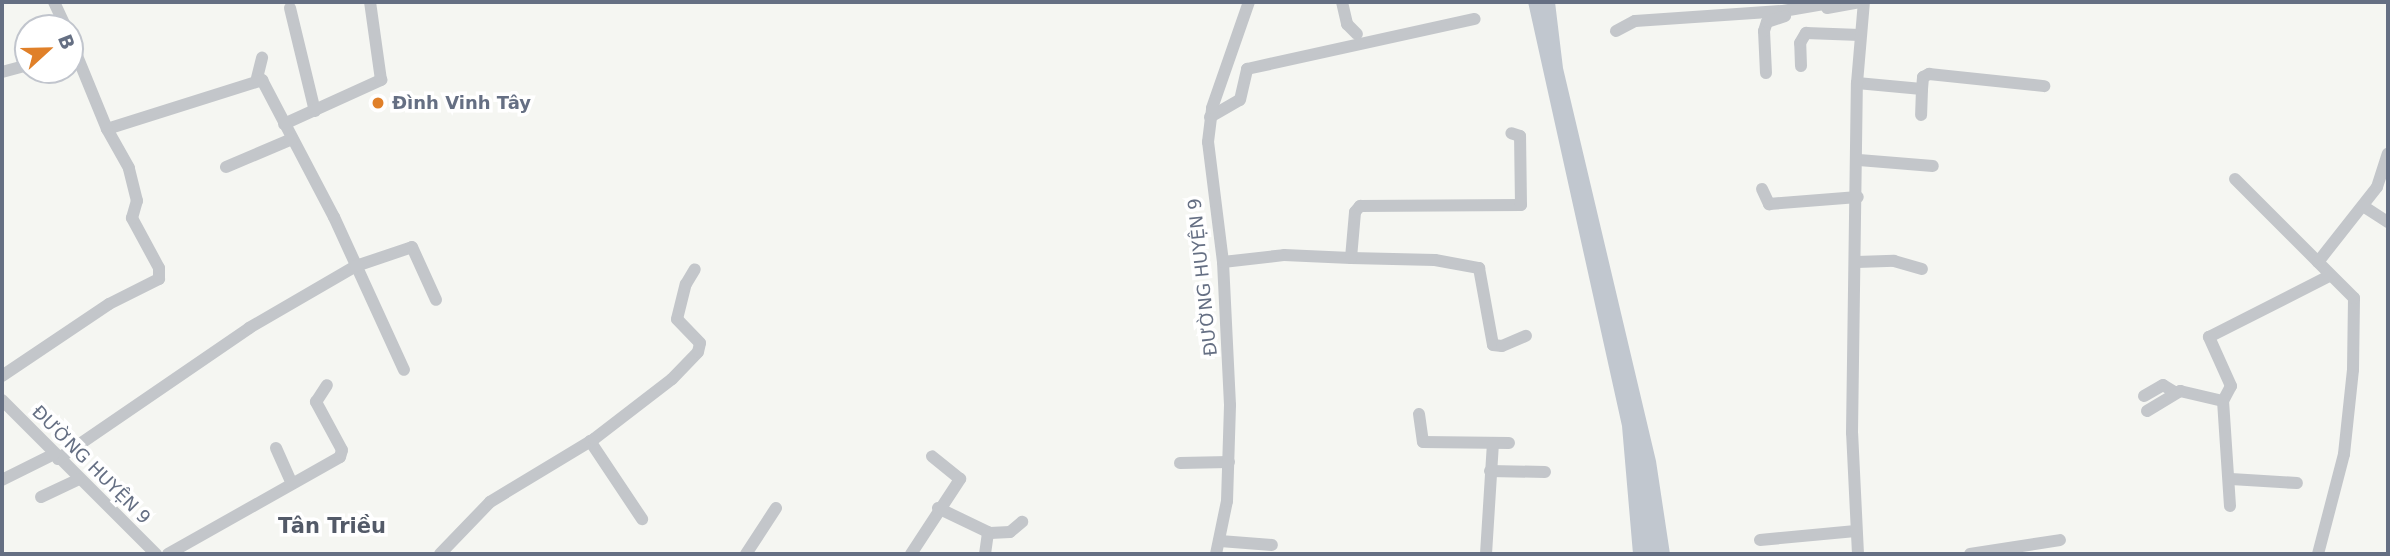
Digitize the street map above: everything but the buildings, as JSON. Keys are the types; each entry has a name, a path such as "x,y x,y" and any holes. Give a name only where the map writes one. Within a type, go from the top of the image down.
{"street":[{"path":"284,124 381,80 370,2"},
{"name":"ĐƯỜNG HUYỆN 9","path":"1216,554 1220,541 1229,462 1223,262 1211,184 1210,117 1249,2"},
{"path":"1342,2 1347,24 1357,34"},
{"path":"1616,31 1635,20 1692,19 1835,2"},
{"path":"1766,73 1763,30 1767,22 1862,2 1857,83 1858,197 1852,433 1858,554"},
{"path":"290,8 315,111"},
{"path":"1210,117 1238,103 1247,69 1475,19"},
{"path":"1801,66 1801,43 1806,33 1860,35"},
{"path":"262,58 257,78 292,139 356,266 404,370"},
{"path":"1921,115 1923,78 1929,74 2044,86"},
{"path":"2,376 109,304 159,279 159,268 132,218 137,201 129,168 121,147 107,130 84,77"},
{"path":"107,130 257,78"},
{"path":"1857,83 1922,89"},
{"path":"1351,258 1355,212 1360,206 1523,203 1520,136 1511,133"},
{"path":"226,167 292,139"},
{"path":"2318,261 2377,187 2388,154"},
{"path":"1858,160 1933,166"},
{"path":"2235,179 2318,261 2329,276 2354,298 2353,370 2341,472 2318,554"},
{"path":"1762,189 1769,204 1858,197"},
{"path":"2363,206 2388,222"},
{"path":"2,480 56,456 249,328 356,266 412,247 436,300"},
{"path":"1223,262 1284,255 1435,260 1479,268 1493,345 1502,346 1526,336"},
{"path":"1857,262 1894,261 1923,269"},
{"path":"440,554 490,502 590,441 672,379 698,352 700,343 677,319 686,284 695,269"},
{"path":"2230,506 2231,479 2223,401 2231,386 2210,343 2212,333 2329,276"},
{"path":"2144,396 2163,384 2176,393 2223,401"},
{"path":"168,554 342,453 317,408 318,397 327,385"},
{"path":"2147,411 2176,393"},
{"name":"ĐƯỜNG HUYỆN 9","path":"2,400 156,554"},
{"path":"1419,414 1423,442 1509,443"},
{"path":"590,441 642,519"},
{"path":"1486,554 1491,519 1486,502 1493,443"},
{"path":"276,448 292,484"},
{"path":"911,554 960,477 932,456"},
{"path":"1180,463 1229,462"},
{"path":"1490,471 1545,472"},
{"path":"41,497 79,479"},
{"path":"2231,479 2297,483"},
{"path":"746,554 776,508"},
{"path":"938,508 988,532 1010,532 1022,522"},
{"path":"1760,540 1856,531"},
{"path":"985,554 988,532"},
{"path":"1970,554 2060,540"},
{"path":"1220,541 1272,545"}],"shaded area":[{"path":"1528,2 1555,2 1563,68 1656,461 1670,554 1633,554 1622,426"}],"place":[{"name":"Đình Vinh Tây","path":"378,103"}],"district":[{"name":"Tân Triều","path":"332,526"}]}
